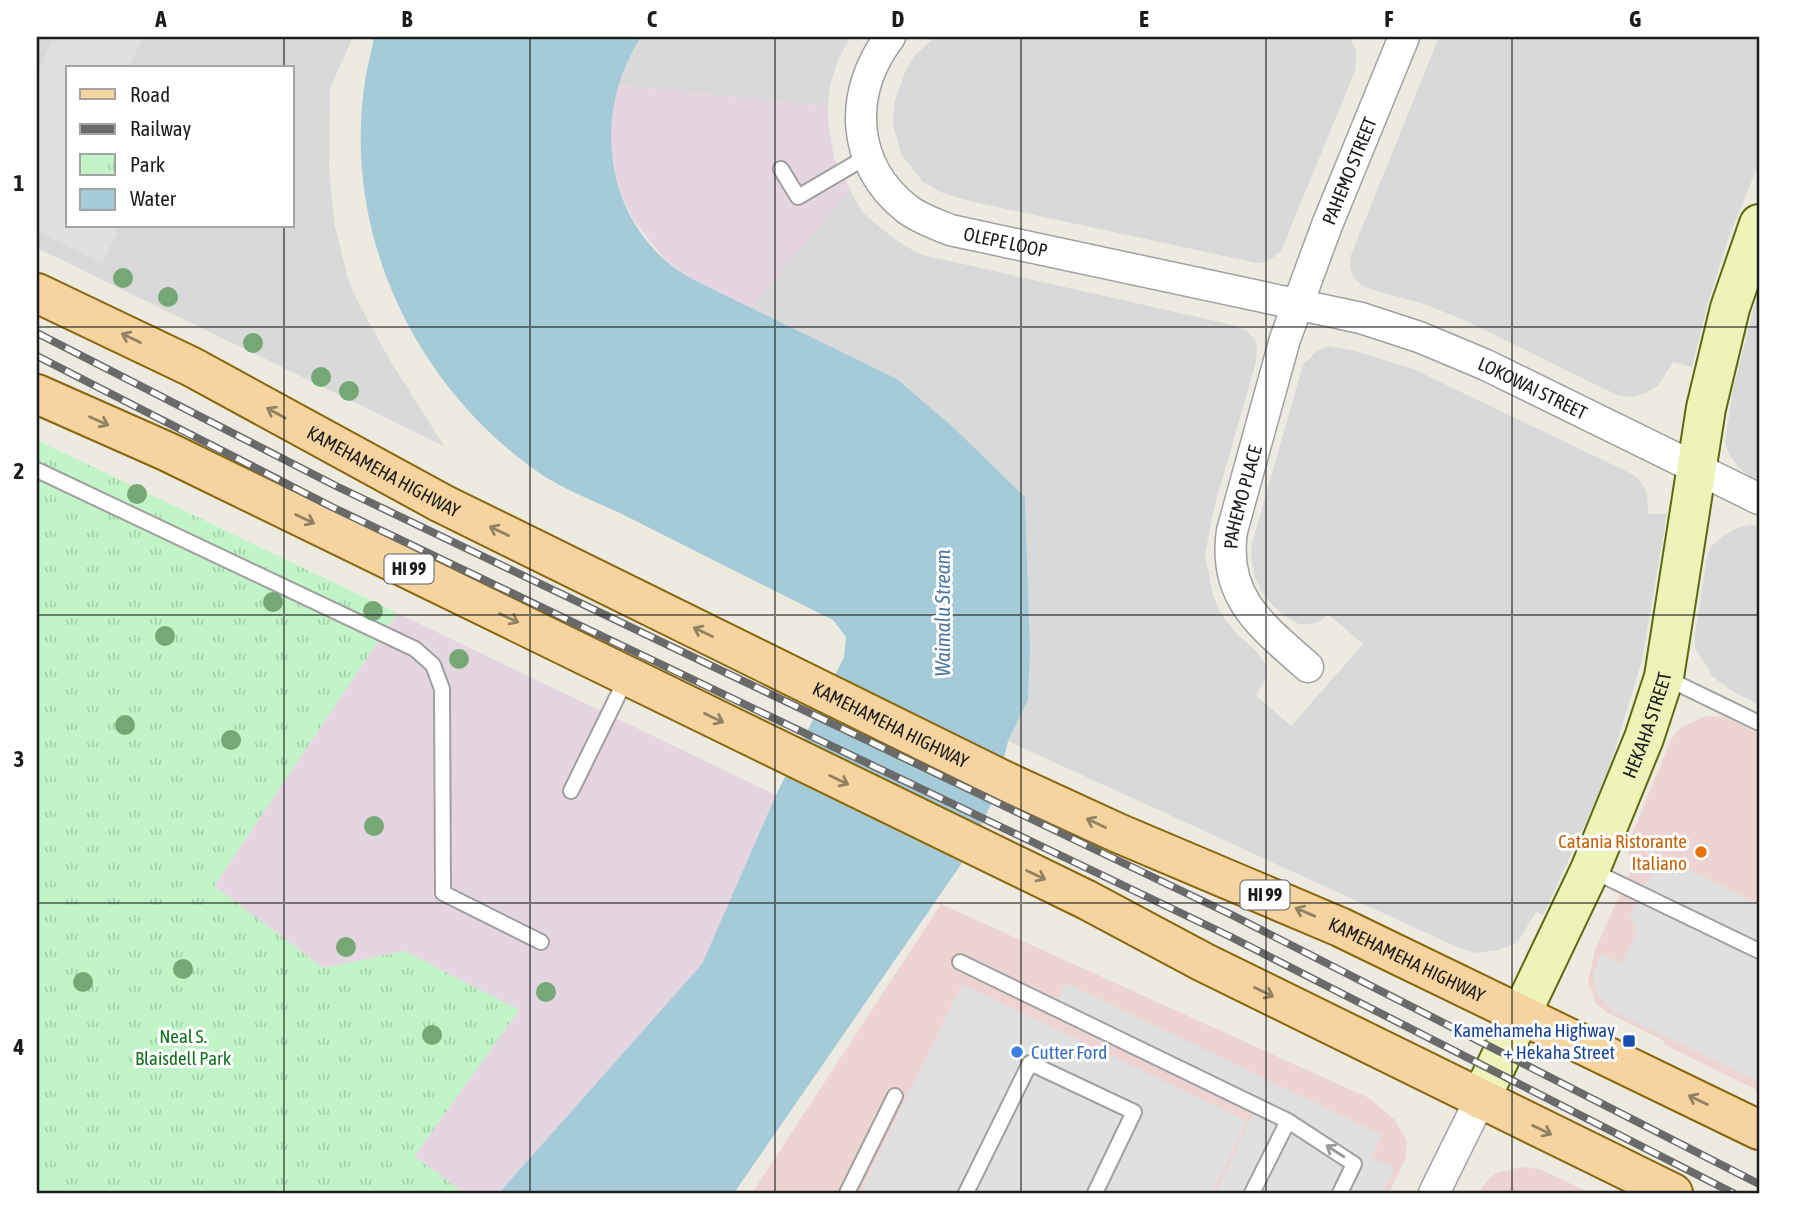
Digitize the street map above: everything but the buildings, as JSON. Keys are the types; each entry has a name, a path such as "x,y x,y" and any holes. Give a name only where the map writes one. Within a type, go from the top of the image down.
{"main road":[{"name":"KAMEHAMEHA HIGHWAY","path":"37,293 192,367 441,503 1005,780 1118,834 1340,927 1759,1130"},
{"name":"HI 99","path":"37,394 168,452 1087,900 1203,962 1673,1193"}],"street":[{"name":"OLEPE LOOP","path":"890,37 866,78 862,97 862,138 879,178 901,203 928,221 950,230 1297,304"},
{"name":"PAHEMO STREET","path":"1297,304 1404,37"},
{"name":"HEKAHA STREET","path":"1434,1193 1590,870 1644,738 1664,677 1717,353 1759,224"},
{"name":"LOKOWAI STREET","path":"1297,304 1361,317 1441,346 1486,365 1759,499"},
{"name":"PAHEMO PLACE","path":"1297,304 1285,338 1229,549 1233,579 1240,596 1267,630 1308,667"}],"lane":[{"path":"781,169 798,197 868,156"},
{"path":"37,470 415,649 433,665 442,689 443,893 541,942"},
{"path":"571,791 628,676"},
{"path":"1664,677 1759,723"},
{"path":"1590,870 1759,951"},
{"path":"960,962 1288,1121 1354,1164 1340,1193"},
{"path":"966,1193 1030,1063 1134,1112 1095,1193"},
{"path":"847,1193 895,1096"},
{"path":"1252,1193 1288,1121"}],"shaded area":[{"path":"38,37 353,37 330,88 329,166 334,222 355,296 388,357 444,446 37,248"},
{"path":"54,37 143,37 129,66 66,66 66,228 119,228 102,263 37,231 37,73"},
{"path":"641,37 850,37 838,60 830,85 828,106 617,85 629,56"},
{"path":"936,37 1350,37 1356,51 1356,63 1281,251 1267,262 1257,263 969,201 943,193 923,182 901,154 893,125 894,104 905,72 915,55"},
{"path":"1439,37 1759,37 1759,163 1729,237 1708,302 1692,367 1673,362 1658,386 1644,394 1629,397 1617,395 1464,320 1424,304 1363,286 1355,279 1350,268 1351,255"},
{"path":"617,85 828,106 834,158 850,190 750,309 694,280 667,262 634,221 613,169 610,145 611,115"},
{"path":"850,190 863,213 905,246 923,255 1237,326 1255,340 1256,362 1215,504 1205,554 1213,596 1223,617 1264,662 1264,682 1256,695 1291,726 1363,644 1328,614 1321,621 1310,624 1299,624 1287,617 1273,606 1261,591 1251,558 1252,543 1303,365 1317,351 1328,346 1355,351 1413,369 1632,474 1640,481 1646,491 1649,514 1667,514 1642,660 1609,768 1587,820 1543,915 1536,912 1517,943 1498,950 1477,953 1457,947 1008,741 1028,700 1030,649 1025,497 953,427 897,379 750,309"},
{"path":"1759,288 1759,484 1738,467 1725,443 1733,389"},
{"path":"1759,525 1759,705 1713,677 1695,648 1707,557 1711,546 1735,529"},
{"path":"397,613 776,795 702,964 499,1193 464,1193 414,1156 519,1010 404,952 323,968 214,886"},
{"path":"1706,716 1725,717 1759,734 1759,1091 1663,1044 1664,1041 1604,1011 1596,1003 1588,981 1595,950 1632,867 1629,842 1671,739 1680,728"},
{"path":"1647,849 1759,904 1759,1082 1613,1011 1596,993 1593,973 1601,954 1621,964 1634,939 1636,928 1630,914 1650,875"},
{"path":"941,904 1369,1098 1394,1119 1407,1141 1405,1160 1389,1193 752,1193"},
{"path":"1066,983 1382,1135 1371,1157 1394,1168 1382,1193 1215,1193 1253,1114 1050,1016"},
{"name":"Cutter Ford","path":"962,984 1247,1121 1212,1193 860,1193"},
{"path":"1522,1167 1540,1169 1590,1193 1479,1193 1496,1173"}],"green space":[{"name":"Neal S. Blaisdell Park","path":"37,440 397,613 214,886 323,968 404,951 519,1010 414,1156 464,1193 37,1193"}],"water":[{"name":"Waimalu Stream","path":"374,37 641,37 626,65 616,94 612,154 618,184 629,212 645,239 667,262 694,280 897,379 953,427 1025,497 1030,649 1028,700 1008,741 996,794 964,860 734,1193 499,1193 702,964 776,795 844,657 846,637 833,620 545,477 493,435 455,395 423,351 397,303 378,252 366,199 361,144 364,89"}],"railway":[{"path":"37,333 336,486 1234,916 1759,1184"},
{"path":"37,356 332,507 1229,936 1733,1193"}],"place":[{"name":"Catania Ristorante Italiano","path":"1701,852"},
{"name":"Kamehameha Highway + Hekaha Street","path":"1629,1041"},
{"name":"Cutter Ford","path":"1017,1052"}]}
